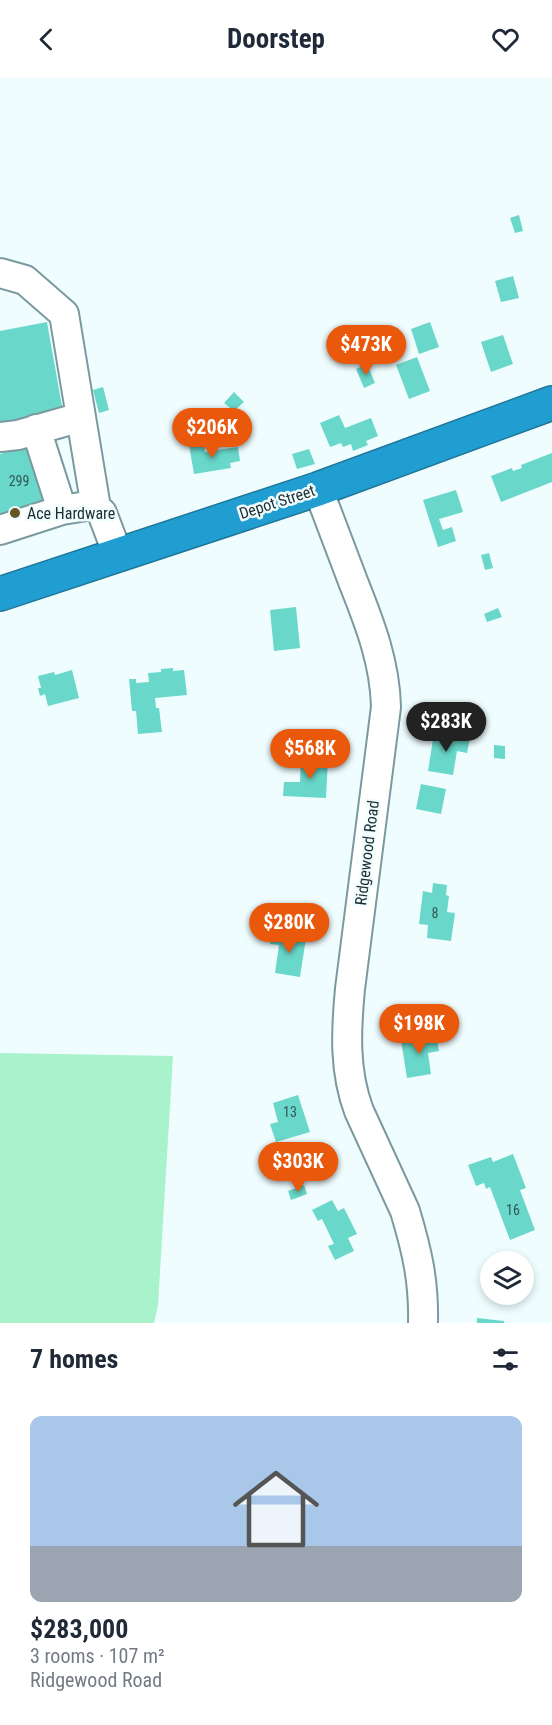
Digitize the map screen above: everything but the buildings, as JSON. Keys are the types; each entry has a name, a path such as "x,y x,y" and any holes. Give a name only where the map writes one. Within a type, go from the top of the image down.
{"highway":[{"name":"Depot Street","path":"0,594 318,489 552,403"}],"street":[{"path":"0,273 25,280 64,314 96,508"},
{"path":"0,437 18,435 81,417"},
{"path":"36,429 62,510"},
{"name":"Ridgewood Road","path":"318,489 371,627 383,669 386,707 350,989 347,1027 348,1063 354,1098 410,1226 424,1295 423,1323"},
{"path":"0,531 62,510 93,505 102,513 118,555"}],"green space":[{"path":"0,1053 173,1056 158,1306 154,1323 0,1323"}],"place":[{"name":"Ace Hardware","path":"15,513"}]}
